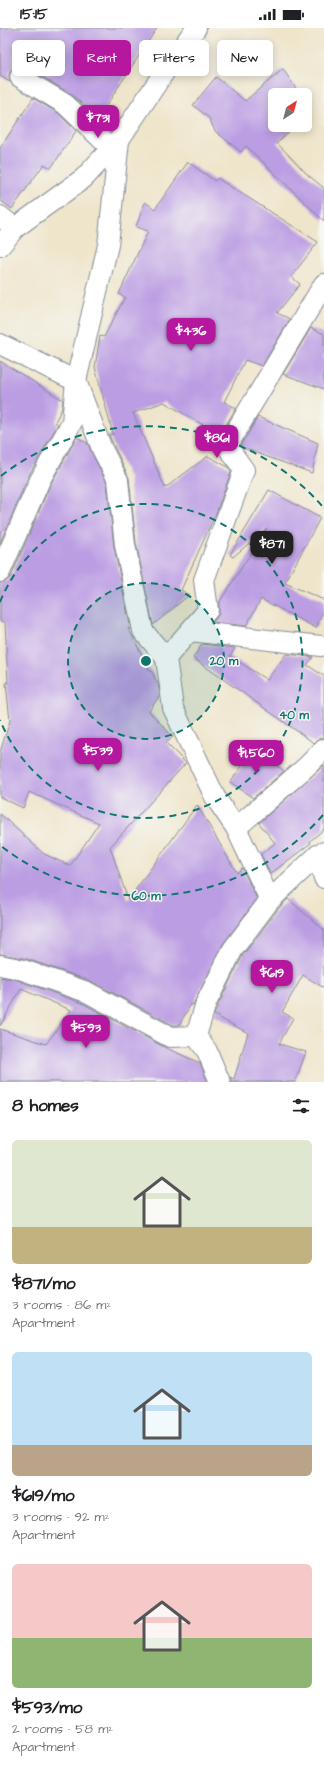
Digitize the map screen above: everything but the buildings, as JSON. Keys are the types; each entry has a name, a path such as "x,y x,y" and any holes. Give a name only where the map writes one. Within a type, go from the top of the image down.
{"street":[{"path":"0,246 7,222 84,178 115,144 196,28"},
{"path":"20,77 65,104 115,144"},
{"path":"0,572 40,480 72,422 76,381 108,245 115,144"},
{"path":"166,658 208,610 204,580 244,470 227,446 324,284"},
{"path":"0,344 76,381 102,449 118,480 125,545 143,632 166,658 173,708 215,797 236,828 270,900"},
{"path":"190,631 321,646"},
{"path":"236,828 306,767 324,749"},
{"path":"196,1036 206,1003 233,949 270,900 321,853"},
{"path":"321,853 324,878"},
{"path":"0,965 20,969 87,992 170,1036 196,1036"},
{"path":"196,1036 207,1051 220,1082"}]}
